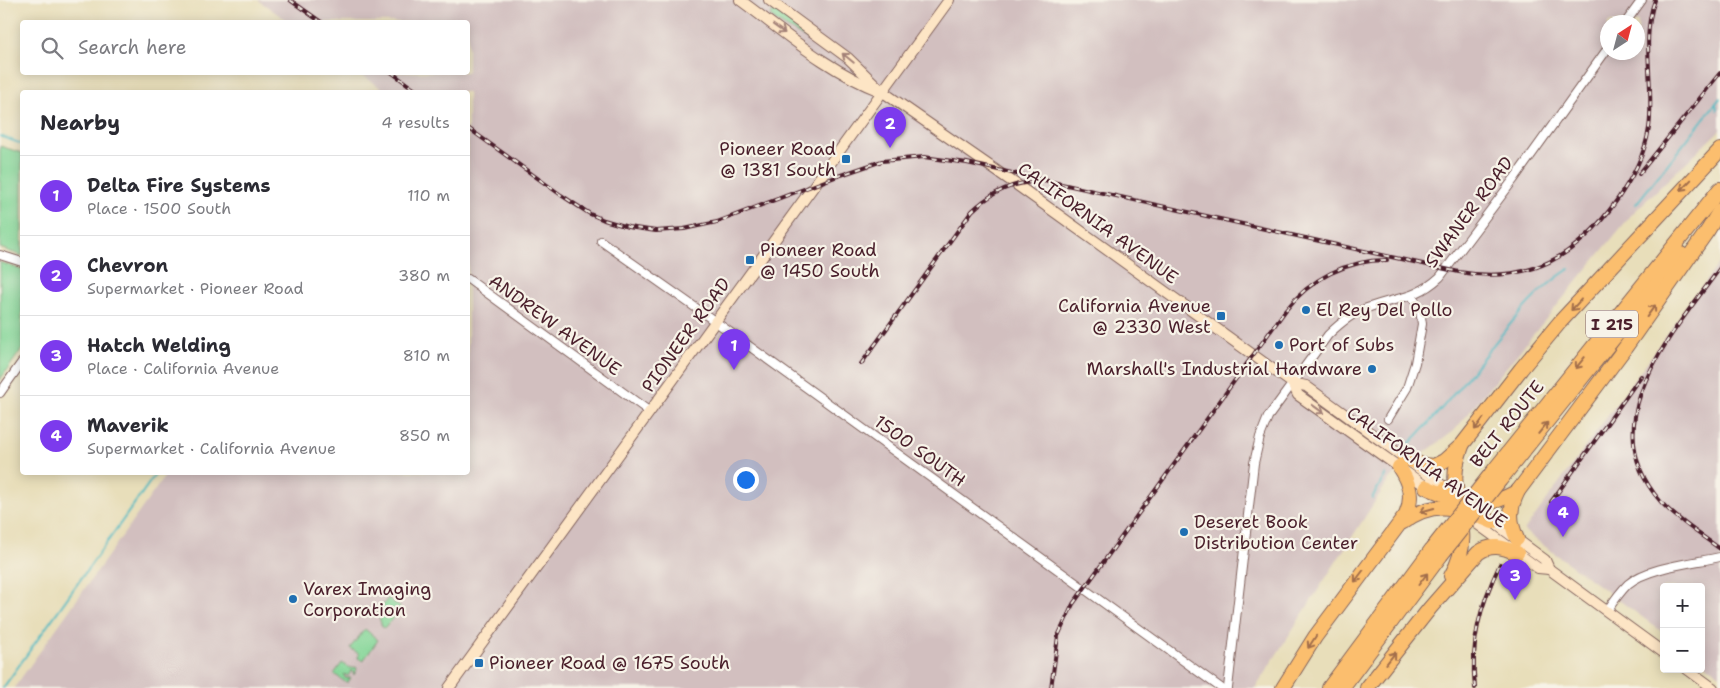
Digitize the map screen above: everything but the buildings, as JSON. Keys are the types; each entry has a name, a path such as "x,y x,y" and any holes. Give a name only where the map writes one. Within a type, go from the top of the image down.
{"highway":[{"path":"1283,688 1320,630 1408,511 1411,495 1402,462 1434,466 1444,461 1462,445 1550,334 1664,208 1720,150"},
{"name":"BELT ROUTE","path":"1329,688 1496,477 1720,188"},
{"name":"BELT ROUTE","path":"1496,477 1720,204"},
{"path":"1367,688 1430,608 1473,558 1482,550 1495,546 1517,546 1510,516 1511,504 1518,491 1625,348 1720,210"},
{"path":"1430,608 1454,572 1460,556 1462,532 1456,485 1456,466 1462,445"},
{"path":"1426,487 1458,501 1494,522"},
{"path":"1400,524 1417,513 1432,508 1458,501 1478,504 1491,503 1518,491"},
{"path":"1458,501 1477,523"},
{"name":"BELT ROUTE","path":"1342,688 1437,552"}],"main road":[{"name":"CALIFORNIA AVENUE","path":"740,0 837,71 858,83 883,92"},
{"path":"753,10 760,0"},
{"name":"CALIFORNIA AVENUE","path":"769,0 848,58 883,92 1292,383 1306,386 1402,462 1458,501"},
{"name":"PIONEER ROAD","path":"449,688 949,0"},
{"name":"CALIFORNIA AVENUE","path":"1402,462 1426,487"},
{"name":"CALIFORNIA AVENUE","path":"1494,522 1517,546"},
{"name":"CALIFORNIA AVENUE","path":"1477,523 1545,560 1549,569 1660,649"},
{"path":"1692,673 1713,688"}],"street":[{"path":"1631,15 1642,0"},
{"name":"SWANER ROAD","path":"1228,688 1257,447 1268,417 1328,335 1338,325 1369,307 1412,296 1429,286 1446,270 1600,59"},
{"name":"1500 SOUTH","path":"601,241 716,322 1220,688"},
{"path":"0,255 20,261"},
{"name":"ANDREW AVENUE","path":"470,280 650,412"},
{"path":"1388,419 1407,388 1415,363 1422,324 1420,310 1412,296"},
{"path":"0,393 20,365"},
{"path":"1607,611 1624,588 1641,576 1720,557"}],"shaded area":[{"path":"258,0 1720,0 1720,130 1633,213 1454,431 1390,478 1255,688 14,688 166,475 470,475 470,90 384,90 362,75 470,75 470,20 286,20"},
{"path":"1720,262 1720,675 1705,664 1705,583 1660,583 1660,630 1524,531"}],"green space":[{"path":"775,9 834,51 833,54 779,23 770,16"},
{"path":"0,146 20,152 20,255 0,248"},
{"path":"0,262 20,269 20,352 0,380"},
{"path":"388,598 401,608 385,628 382,627 379,617 376,615"},
{"path":"365,629 378,640 363,661 358,658 359,654 350,648"},
{"path":"342,663 350,668 356,667 357,669 354,675 352,670 348,676 344,674 345,678 351,678 348,682 334,674"}],"waterway":[{"path":"1636,204 1720,98"},
{"path":"1716,104 1717,110"},
{"path":"0,136 20,143"},
{"path":"1408,445 1441,409 1528,304 1569,269"},
{"path":"1372,498 1386,474"},
{"path":"3,688 155,475"}],"railway":[{"path":"290,0 318,20"},
{"path":"470,129 590,214 628,227 656,231 684,229 717,222 882,161 924,157 967,163 1459,272 1484,275 1508,274 1529,270 1549,262 1568,251 1602,220 1633,175 1641,157 1649,128 1648,47 1651,15 1655,0"},
{"path":"1639,174 1720,73"},
{"path":"395,75 415,90"},
{"path":"861,364 972,211 986,199 1002,190 1019,184 1037,182"},
{"path":"1051,688 1058,636 1073,604 1285,311 1306,290 1330,274 1357,263 1387,260"},
{"path":"1720,268 1681,321 1646,379 1636,410 1634,441 1641,472 1661,502 1681,521 1720,549"},
{"path":"1551,502 1641,376"},
{"path":"1475,688 1474,655 1478,624 1487,594 1500,564"}],"place":[{"name":"Chevron","path":"890,148"},
{"name":"Pioneer Road @ 1381 South","path":"846,159"},
{"name":"Pioneer Road @ 1450 South","path":"750,260"},
{"name":"El Rey Del Pollo","path":"1306,310"},
{"name":"California Avenue @ 2330 West","path":"1221,316"},
{"name":"Port of Subs","path":"1279,345"},
{"name":"Marshall's Industrial Hardware","path":"1372,369"},
{"name":"Delta Fire Systems","path":"734,370"},
{"name":"Deseret Book Distribution Center","path":"1184,532"},
{"name":"Maverik","path":"1563,537"},
{"name":"Varex Imaging Corporation","path":"293,599"},
{"name":"Hatch Welding","path":"1515,600"},
{"name":"Pioneer Road @ 1675 South","path":"479,663"}]}
